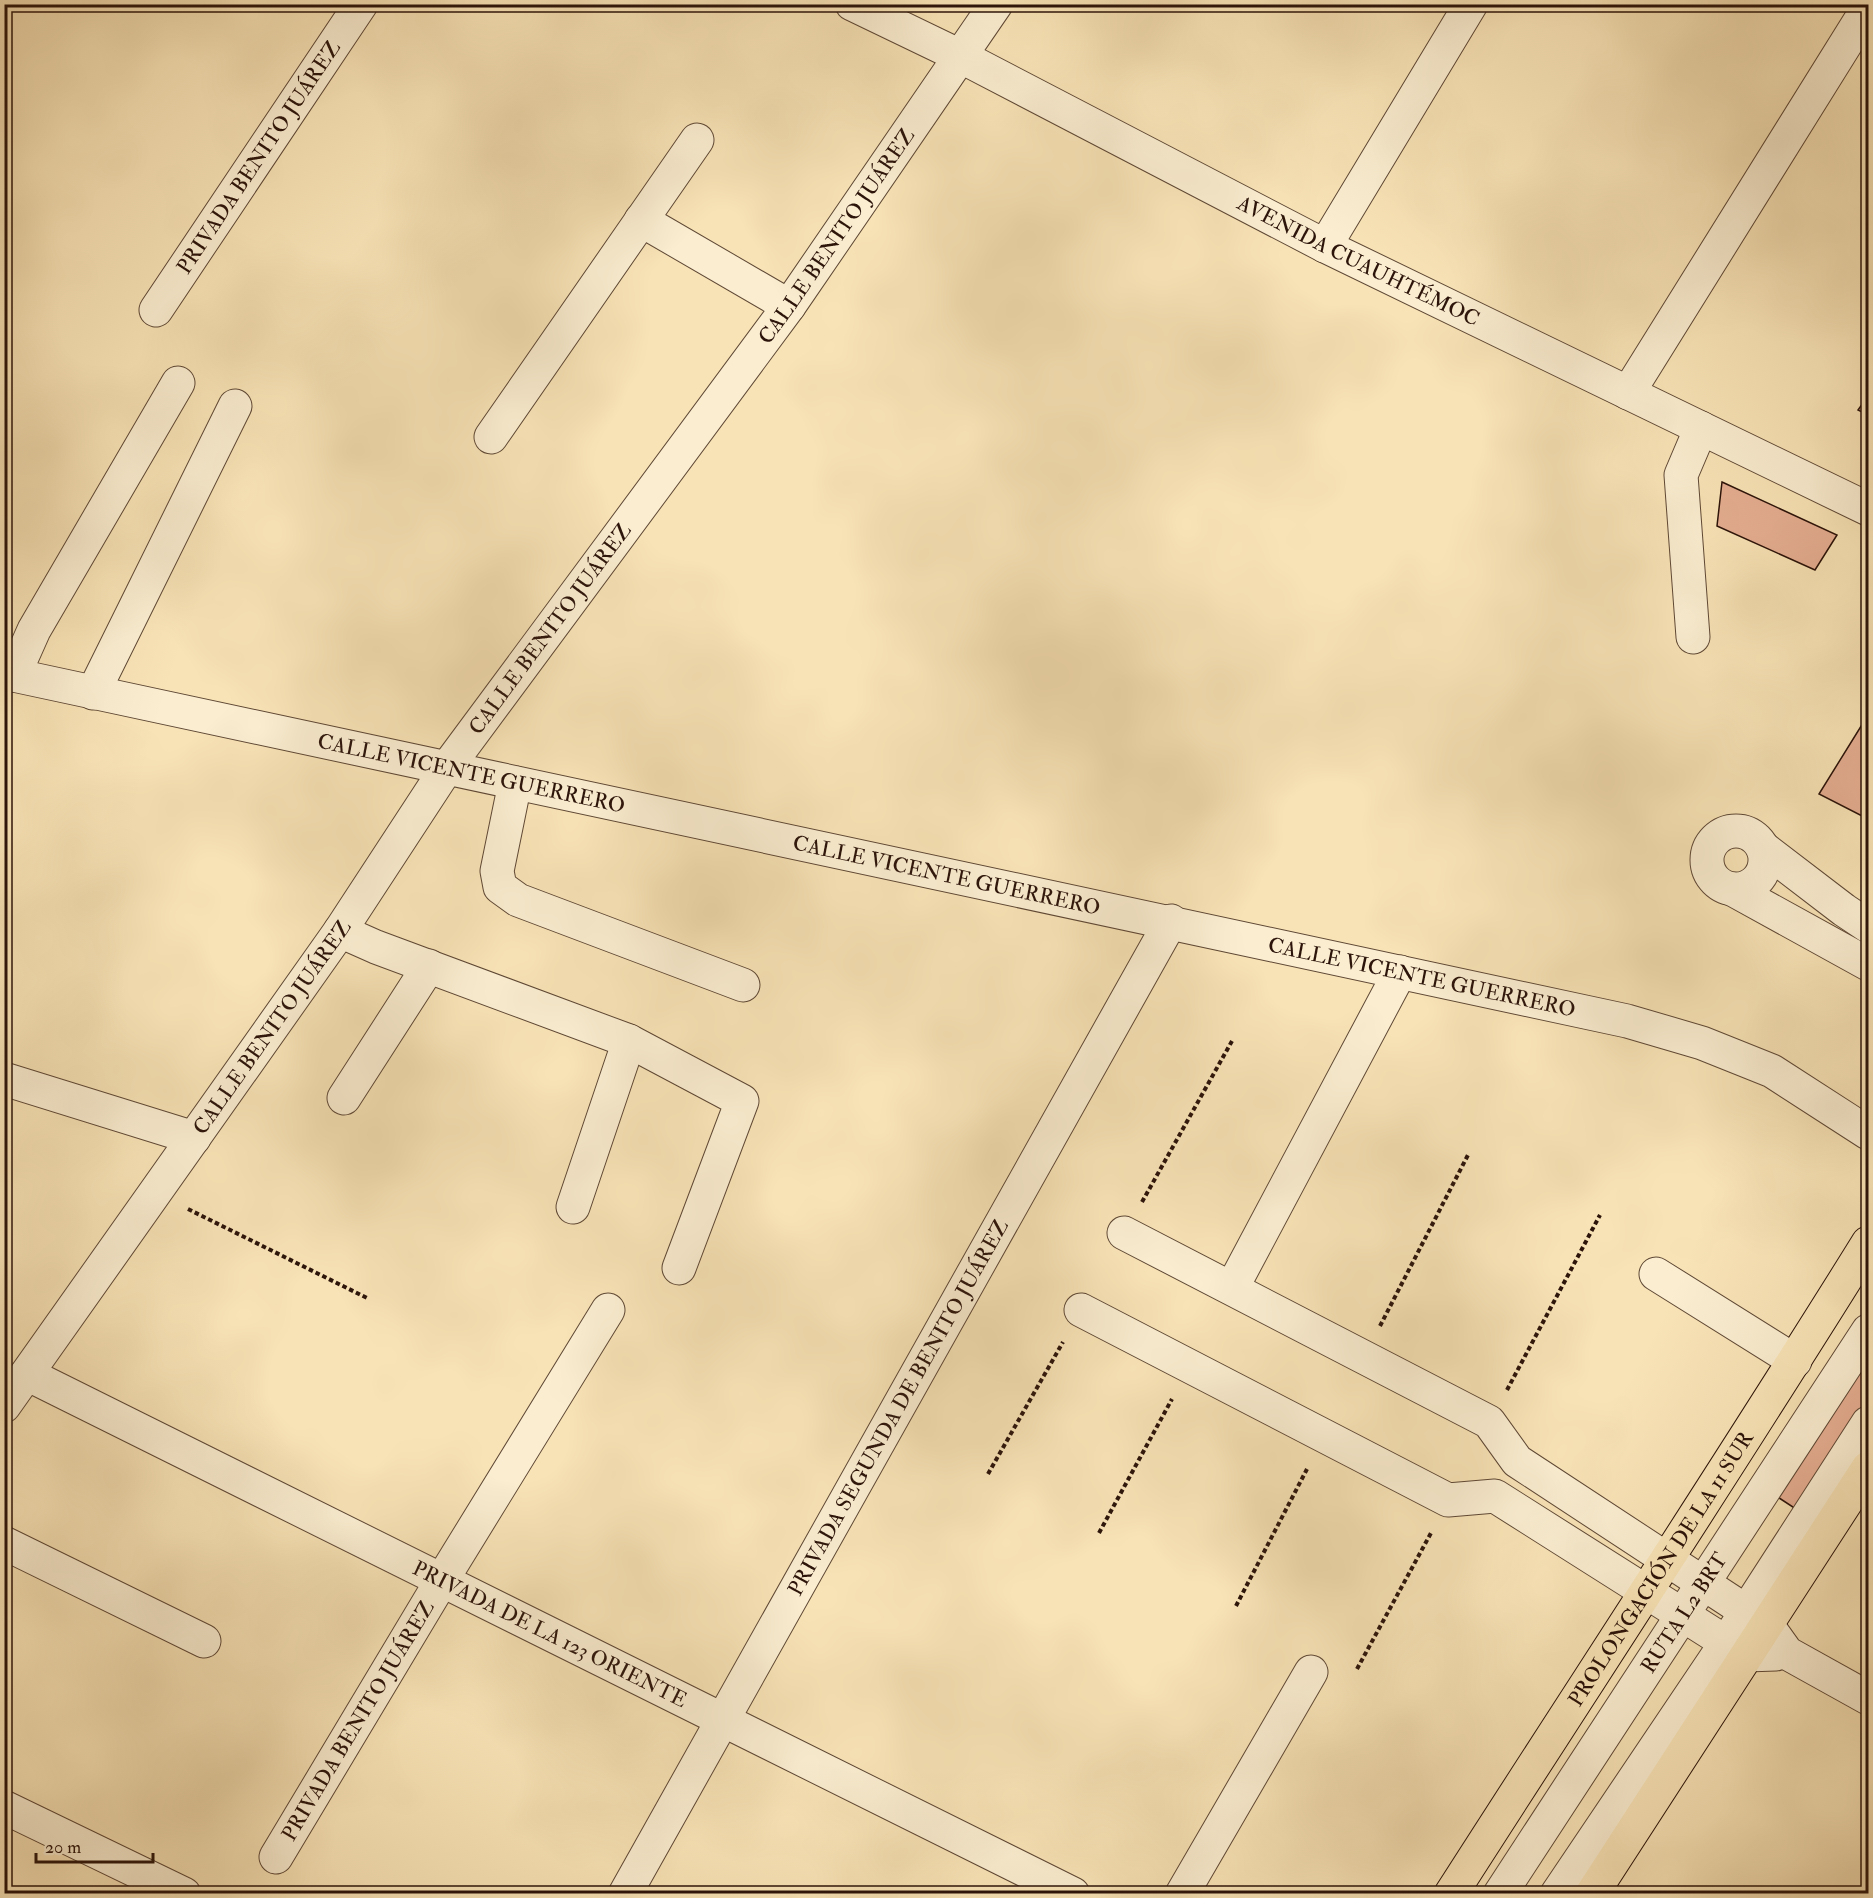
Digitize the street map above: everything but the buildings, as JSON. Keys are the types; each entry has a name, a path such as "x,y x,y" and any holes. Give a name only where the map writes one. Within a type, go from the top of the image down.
{"main road":[{"name":"PROLONGACIÓN DE LA 11 SUR","path":"1451,1893 1665,1559 1752,1430 1869,1244"},
{"path":"1592,1893 1756,1618 1869,1468"}],"street":[{"name":"PRIVADA BENITO JUÁREZ","path":"156,310 361,4"},
{"name":"AVENIDA CUAUHTÉMOC","path":"852,4 960,56 1325,246 1869,509"},
{"name":"CALLE BENITO JUÁREZ","path":"4,1406 340,931 446,769 789,306 996,4"},
{"path":"1325,246 1471,4"},
{"path":"1628,393 1869,8"},
{"path":"491,437 697,140"},
{"path":"641,220 789,306"},
{"path":"9,674 178,383"},
{"path":"93,693 235,406"},
{"path":"1693,637 1681,475 1701,428"},
{"name":"CALLE VICENTE GUERRERO","path":"9,674 446,769 1171,921 1627,1021 1702,1043 1772,1071 1869,1133"},
{"path":"515,783 497,871 500,887 518,900 743,986"},
{"path":"1869,926 1844,910 1763,848 1755,837 1743,831 1729,832 1717,837 1709,848 1706,861 1710,874 1719,884 1869,964"},
{"path":"1732,889 1755,882 1762,872 1765,860 1763,848"},
{"name":"PRIVADA SEGUNDA DE BENITO JUÁREZ","path":"626,1893 1171,921"},
{"path":"340,931 629,1041 742,1101 679,1268"},
{"path":"344,1098 429,966"},
{"path":"1232,1288 1400,972"},
{"path":"573,1207 629,1041"},
{"path":"4,1079 194,1138"},
{"path":"1124,1233 1489,1422 1517,1461 1756,1618 1788,1653 1869,1698"},
{"path":"1656,1274 1795,1361"},
{"name":"PRIVADA BENITO JUÁREZ","path":"276,1857 442,1580 608,1310"},
{"path":"1081,1310 1448,1500 1495,1496 1736,1649 1788,1653"},
{"name":"RUTA L2 BRT","path":"1500,1893 1869,1331"},
{"name":"PRIVADA DE LA 123 ORIENTE","path":"27,1374 1073,1893"},
{"path":"1756,1618 1869,1423"},
{"path":"1495,1496 1517,1461"},
{"path":"4,1544 204,1641"},
{"path":"1557,1893 1736,1649"},
{"path":"1182,1893 1311,1671"},
{"path":"4,1808 184,1893"}],"path":[{"path":"1364,1356 1469,1153"},
{"path":"155,1192 369,1299"},
{"path":"1489,1422 1600,1215"},
{"path":"1099,1533 1190,1366"},
{"path":"1236,1606 1324,1436"},
{"path":"1357,1669 1448,1500"}]}
